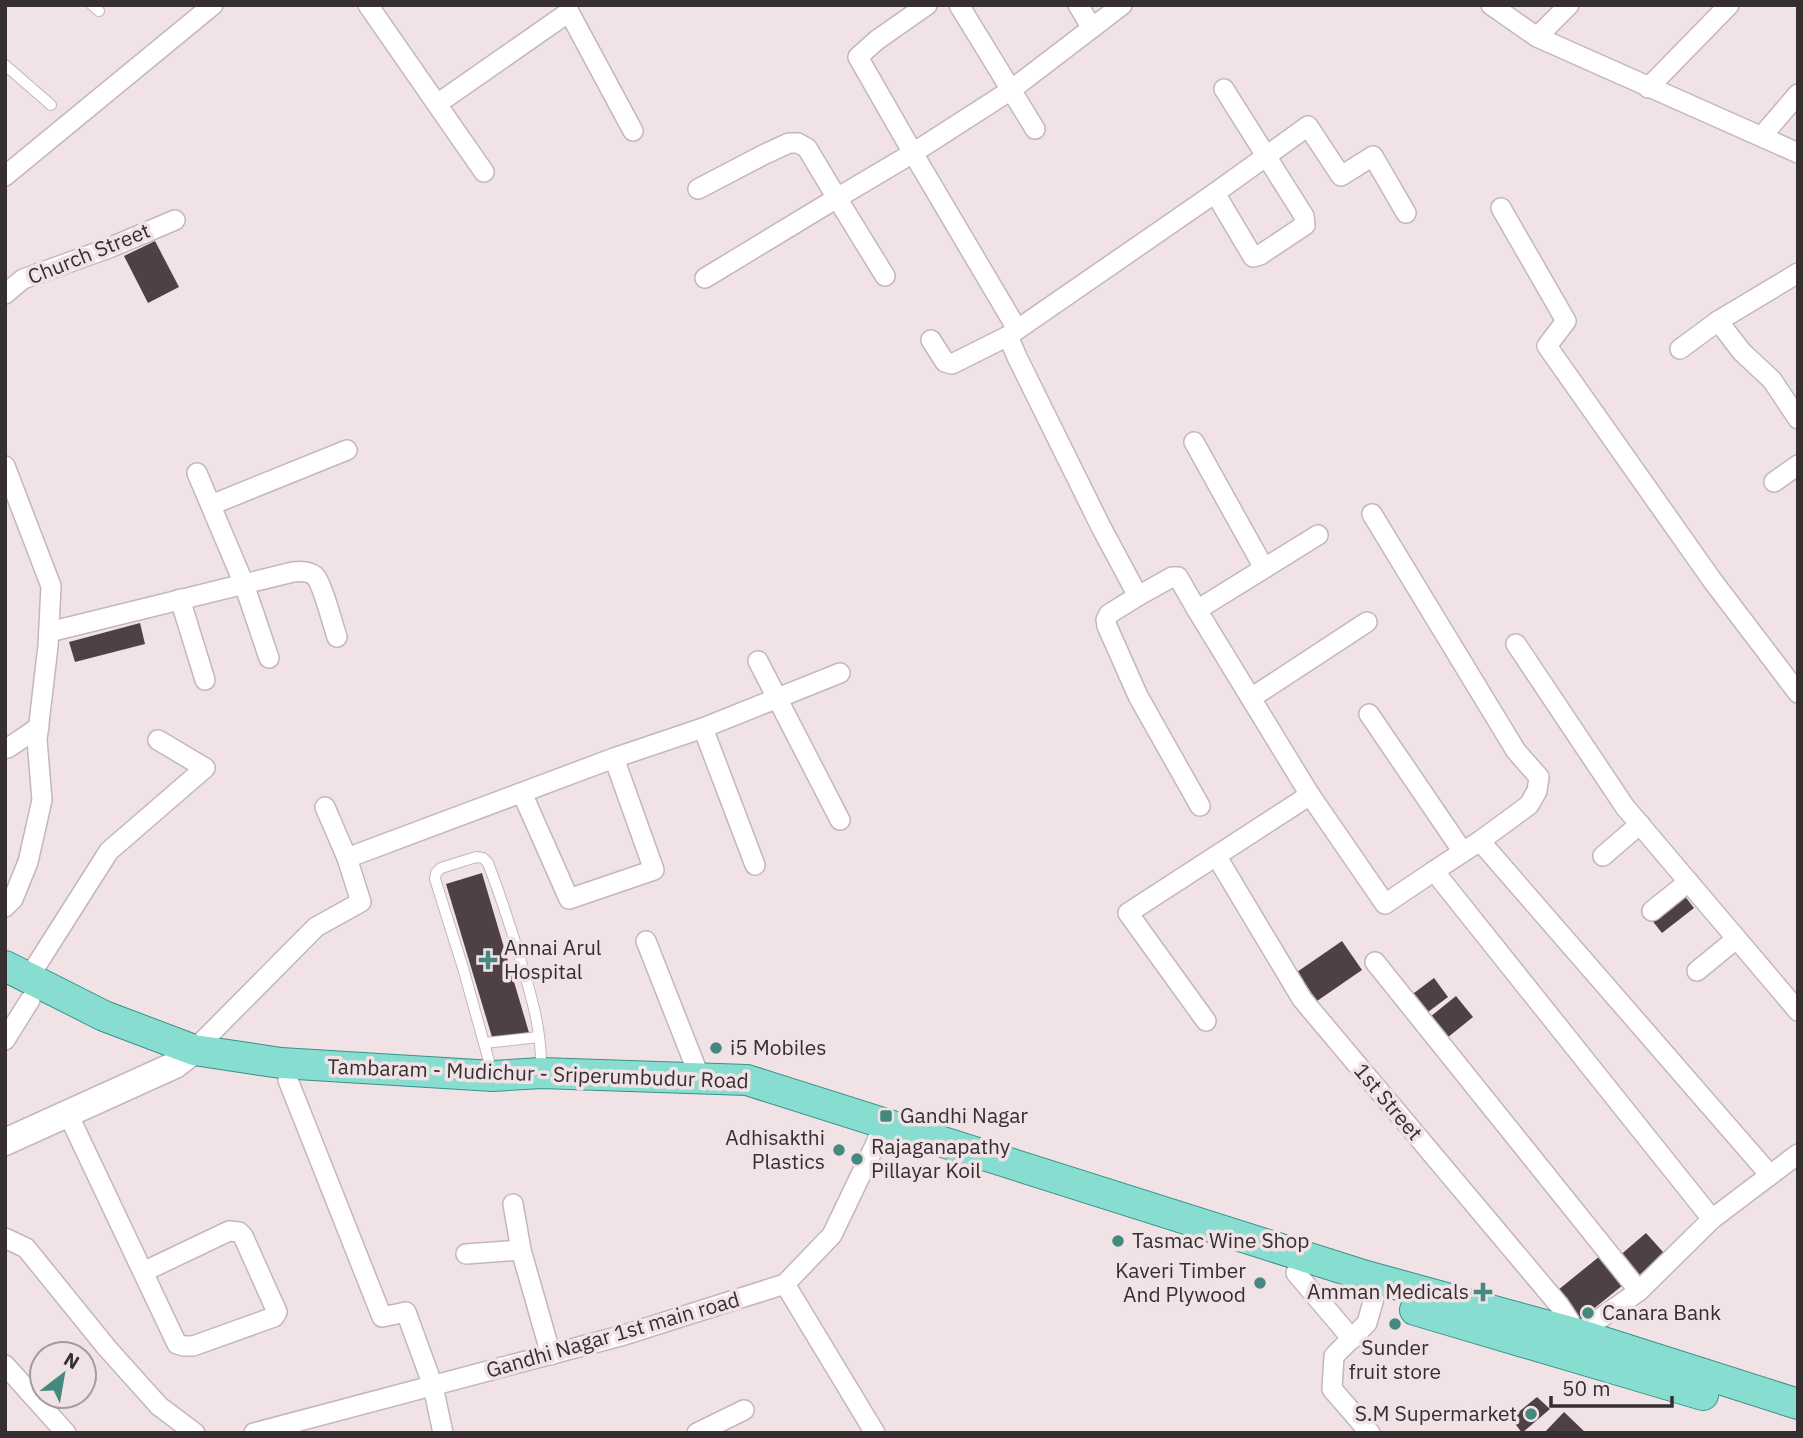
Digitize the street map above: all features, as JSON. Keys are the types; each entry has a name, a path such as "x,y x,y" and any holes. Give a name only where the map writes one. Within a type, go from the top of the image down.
{"main road":[{"name":"Tambaram - Mudichur - Sriperumbudur Road","path":"17,983 104,1016 185,1058 288,1080 495,1093 716,1096 880,1131 1366,1276 1798,1422"},
{"name":"Tambaram - Mudichur - Sriperumbudur Road","path":"185,1058 493,1076 541,1073 747,1080 880,1131 1374,1298 1575,1345 1798,1404"}],"street":[{"path":"5,176 213,5"},
{"path":"368,5 484,172"},
{"path":"927,5 877,40 858,57 1013,333 1017,357 1138,596"},
{"path":"959,5 1035,129"},
{"path":"1078,5 1092,28"},
{"path":"705,278 913,153 1011,90 1122,5"},
{"path":"1491,5 1537,37 1798,153"},
{"path":"1537,37 1569,5"},
{"path":"1648,88 1729,5"},
{"path":"437,104 569,12 633,131"},
{"path":"1215,193 1254,257 1305,225 1304,216 1224,89"},
{"path":"1762,136 1798,94"},
{"path":"931,340 945,362 952,365 1013,333 1308,126 1341,176 1373,156 1406,213"},
{"path":"698,189 789,143 799,143 807,148 885,276"},
{"path":"1501,208 1566,321 1547,346 1712,580 1798,693"},
{"name":"Church Street","path":"5,294 23,279 109,248 176,219"},
{"path":"1680,349 1718,321 1798,273"},
{"path":"1718,321 1742,352 1772,380 1798,419"},
{"path":"1194,442 1264,568"},
{"path":"211,505 347,450"},
{"path":"1774,482 1798,465"},
{"path":"5,466 51,586 49,632 37,740 42,800 28,862 13,899 5,907"},
{"path":"197,473 244,584 270,658"},
{"path":"1200,806 1138,696 1106,620 1109,614 1172,577 1178,578 1310,795 1385,904 1529,805 1537,792 1539,777 1516,751 1372,514"},
{"path":"1197,610 1318,535"},
{"path":"49,632 302,570 315,576 337,637"},
{"path":"180,599 205,680"},
{"path":"1251,698 1367,622"},
{"path":"1516,644 1625,807 1798,1011"},
{"path":"758,661 840,820"},
{"path":"347,858 614,758 703,728 841,673"},
{"path":"1369,714 1472,846 1770,1175"},
{"path":"5,746 8,748 39,727"},
{"path":"703,728 755,865"},
{"path":"5,1040 17,983 110,851 205,768 158,740"},
{"path":"522,793 569,899 654,870 614,758"},
{"path":"1206,1021 1128,913 1310,795"},
{"path":"5,1142 185,1058 316,926 360,902 347,858 325,807"},
{"path":"1603,856 1640,824"},
{"name":"1st Street","path":"1217,857 1302,999 1559,1305 1575,1345"},
{"path":"1434,872 1712,1219"},
{"path":"1652,911 1688,882"},
{"path":"1697,971 1736,939"},
{"path":"646,941 700,1078"},
{"path":"1375,962 1639,1291"},
{"path":"288,1080 382,1317 407,1312 433,1386 443,1433"},
{"path":"68,1114 177,1344 193,1346 274,1317 277,1312 239,1232 229,1231 143,1272"},
{"name":"Gandhi Nagar 1st main road","path":"254,1433 293,1428 433,1386 624,1335 785,1284 832,1235 880,1131"},
{"path":"1575,1345 1639,1291 1712,1219 1798,1154"},
{"path":"513,1204 522,1250 551,1355"},
{"path":"5,1238 26,1248 107,1348 159,1406 195,1433"},
{"path":"466,1254 522,1250"},
{"path":"1296,1273 1352,1339"},
{"path":"785,1284 875,1433"},
{"path":"1370,1433 1332,1389 1334,1356 1367,1323 1374,1298"},
{"path":"5,1365 66,1433"},
{"path":"697,1433 744,1410"}],"lane":[{"path":"5,65 51,106"},
{"path":"493,1076 435,879 440,868 476,857 483,858 488,863 509,920 533,1001 541,1051 541,1073"},
{"path":"485,1043 539,1037"}],"building":[{"path":"155,241 179,287 148,303 124,256"},
{"path":"140,623 145,644 75,662 69,642"},
{"name":"Annai Arul Hospital","path":"482,873 530,1036 492,1037 446,884"},
{"path":"1684,895 1694,908 1662,933 1651,919"},
{"path":"1342,941 1362,970 1317,1001 1297,972"},
{"path":"1434,978 1448,997 1424,1015 1410,996"},
{"path":"1456,996 1473,1017 1442,1042 1425,1021"},
{"path":"1646,1233 1664,1253 1636,1278 1618,1257"},
{"path":"1600,1256 1623,1285 1581,1319 1558,1290"},
{"name":"S.M Supermarket","path":"1537,1397 1550,1409 1522,1433 1511,1418"},
{"path":"1564,1412 1586,1433 1544,1433"}],"place":[{"name":"Annai Arul Hospital","path":"488,960"},
{"name":"i5 Mobiles","path":"716,1048"},
{"name":"Gandhi Nagar","path":"886,1116"},
{"name":"Adhisakthi Plastics","path":"839,1150"},
{"name":"Rajaganapathy Pillayar Koil","path":"857,1159"},
{"name":"Tasmac Wine Shop","path":"1118,1241"},
{"name":"Kaveri Timber And Plywood","path":"1260,1283"},
{"name":"Amman Medicals","path":"1483,1292"},
{"name":"Canara Bank","path":"1588,1313"},
{"name":"Sunder fruit store","path":"1395,1324"},
{"name":"S.M Supermarket","path":"1531,1414"}]}
